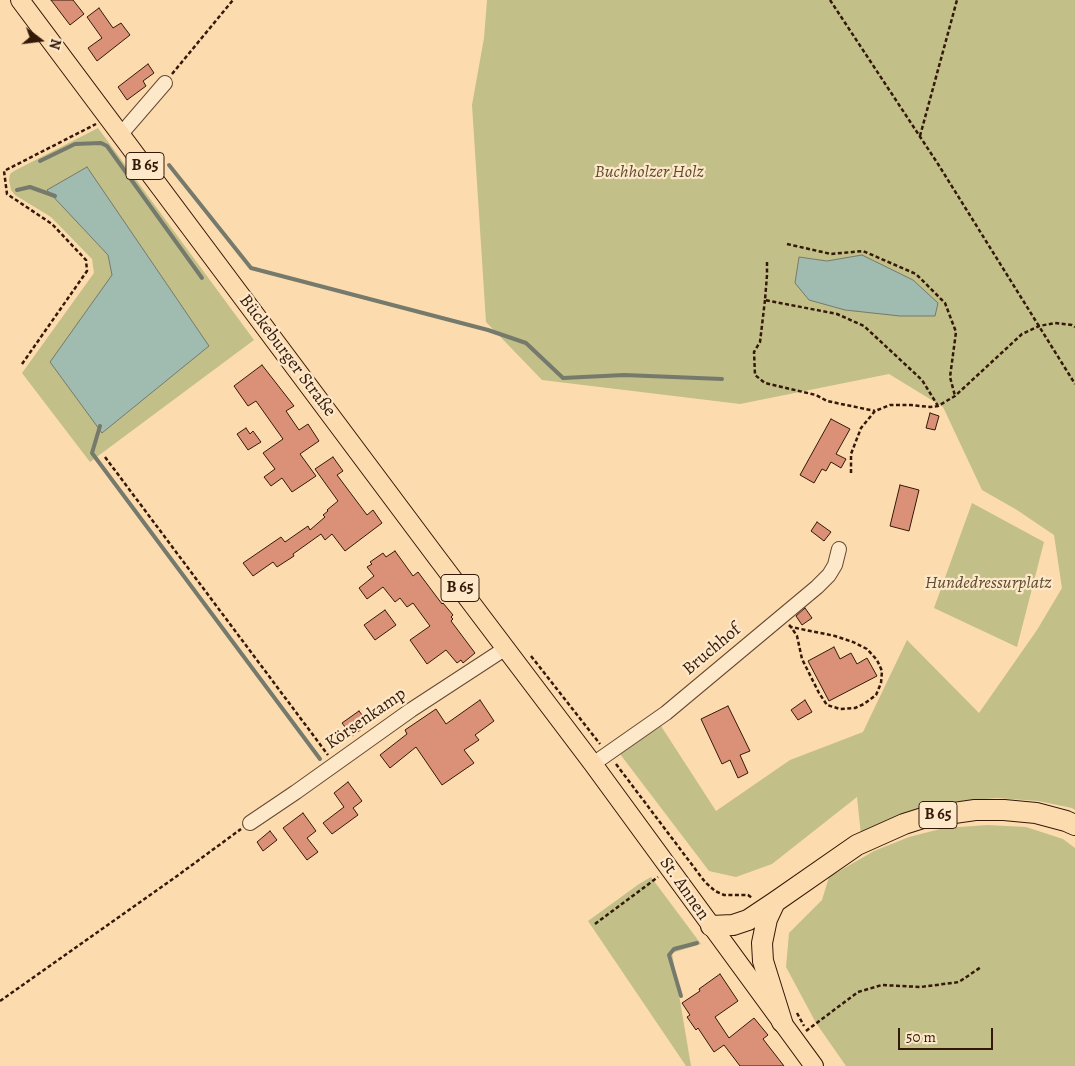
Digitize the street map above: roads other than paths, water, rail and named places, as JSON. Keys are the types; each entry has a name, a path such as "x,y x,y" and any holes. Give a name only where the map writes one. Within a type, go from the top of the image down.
{"highway":[{"name":"B 65","path":"711,926 733,925 748,920 857,845 904,824 926,817 975,810 1004,810 1036,813 1075,825"},
{"path":"775,902 767,919 762,943 763,961 782,1022"}],"main road":[{"name":"Bückeburger Straße","path":"20,0 432,552 554,712"},
{"name":"St. Annen","path":"554,712 814,1066"}],"street":[{"path":"121,134 165,83"},
{"name":"Bruchhof","path":"593,764 666,713 817,588 835,565 839,549"},
{"name":"Körsenkamp","path":"250,822 296,792 411,710 506,648"}],"waterway":[{"path":"40,161 75,144 101,143 107,146 202,278"},
{"path":"169,165 251,268 488,330 526,343 563,378 624,375 722,379"},
{"path":"17,190 30,187 55,196"},
{"path":"100,426 92,453 320,759"},
{"path":"681,996 669,955 674,949 697,943"}],"park label":[{"name":"Buchholzer Holz","path":"649,173"},
{"name":"Hundedressurplatz","path":"988,584"}]}
